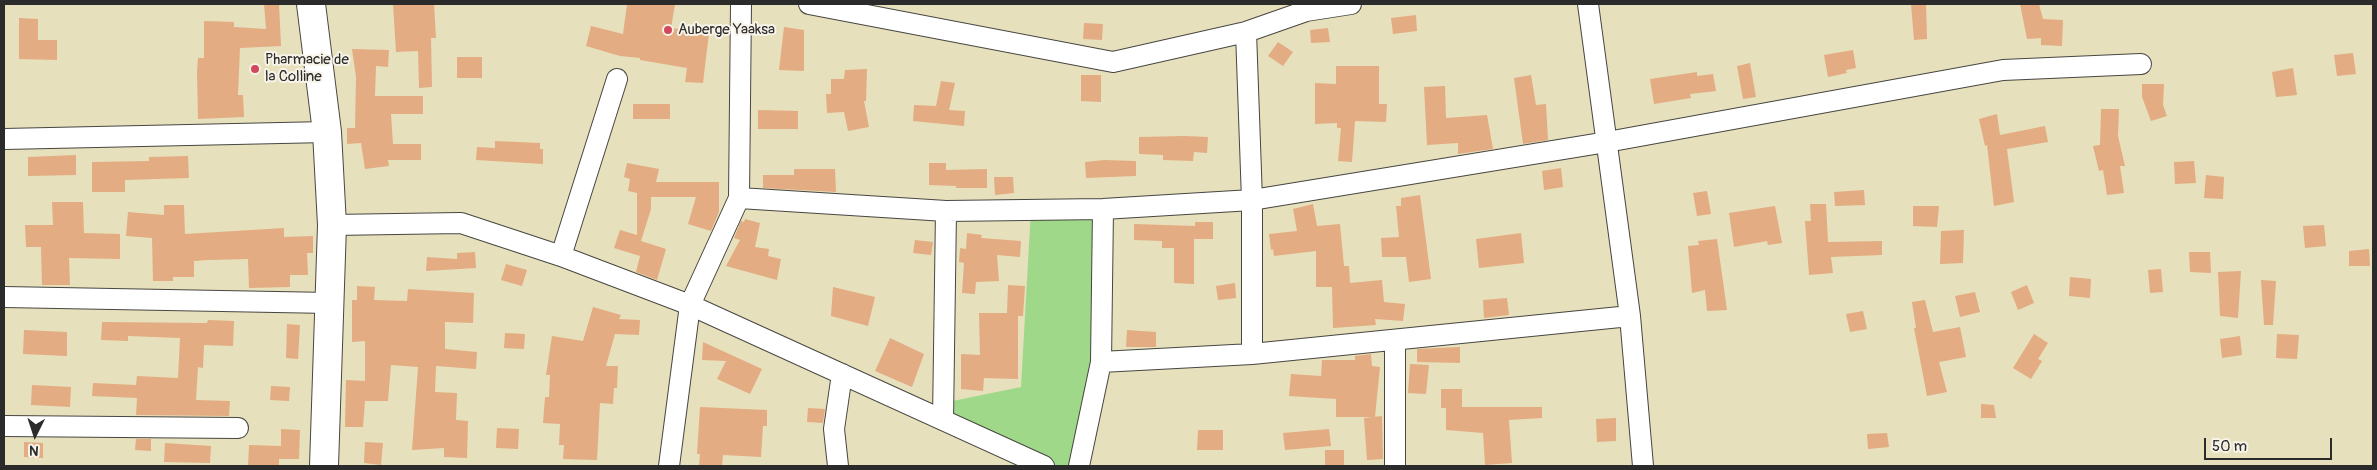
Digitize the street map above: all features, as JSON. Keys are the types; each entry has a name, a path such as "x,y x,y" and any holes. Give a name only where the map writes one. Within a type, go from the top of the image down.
{"street":[{"path":"311,4 327,132 332,225 324,466"},
{"path":"669,466 690,306 739,198 741,4"},
{"path":"809,4 1113,62 1246,32 1306,11 1351,4"},
{"path":"1588,4 1630,316 1643,466"},
{"path":"1246,32 1252,200 1252,354"},
{"path":"739,198 946,210 1103,209 1252,200 1607,142 2003,70 2141,64"},
{"path":"561,256 617,79"},
{"path":"4,139 327,132"},
{"path":"1079,466 1101,362 1103,209"},
{"path":"943,420 946,210"},
{"path":"332,225 461,223 561,256 690,306 1044,466"},
{"path":"4,297 330,303"},
{"path":"1101,362 1252,354 1630,316"},
{"path":"1395,340 1395,466"},
{"path":"838,466 834,450 834,429 842,374"},
{"path":"4,426 238,428"}],"green space":[{"path":"1031,209 1103,214 1101,362 1079,466 1044,466 943,420 943,403 1021,387"}],"building":[{"path":"264,4 279,4 281,46 240,48 238,95 243,95 244,117 198,119 197,72 198,58 204,58 204,21 234,22 234,27 266,29"},
{"path":"393,4 434,4 436,38 431,38 432,87 419,88 418,51 396,52"},
{"path":"627,4 675,4 671,28 709,33 703,83 685,82 687,68 640,60 640,58 620,56 586,46 591,26 623,34"},
{"path":"1911,4 1926,4 1927,39 1914,40"},
{"path":"2020,4 2039,4 2043,19 2063,20 2062,46 2041,45 2041,38 2027,39"},
{"path":"1416,15 1417,31 1393,34 1391,18"},
{"path":"19,18 38,19 38,40 57,40 57,60 19,59"},
{"path":"1084,23 1103,24 1102,40 1083,39"},
{"path":"784,27 804,30 804,71 779,70"},
{"path":"1328,28 1330,42 1311,43 1310,30"},
{"path":"1278,42 1293,52 1283,66 1268,56"},
{"path":"352,49 389,50 388,67 376,66 375,96 423,96 423,114 391,114 393,144 421,144 421,160 388,160 389,166 365,169 361,143 347,144 347,128 355,128 356,77"},
{"path":"1853,50 1856,68 1846,70 1847,73 1828,77 1824,55"},
{"path":"2353,53 2356,74 2337,76 2334,55"},
{"path":"457,57 482,57 482,78 457,78"},
{"path":"1750,63 1756,97 1743,99 1737,66"},
{"path":"1336,66 1379,66 1379,104 1387,104 1386,122 1355,121 1352,162 1338,161 1341,128 1337,128 1337,123 1315,124 1315,83 1336,84"},
{"path":"2293,68 2297,95 2276,97 2272,72"},
{"path":"867,69 866,101 864,101 869,127 848,131 844,112 827,113 826,94 831,94 831,79 844,79 845,70"},
{"path":"1697,72 1697,76 1713,74 1716,91 1690,94 1691,98 1654,104 1650,79"},
{"path":"1081,75 1101,75 1101,102 1081,101"},
{"path":"1531,75 1536,105 1546,104 1548,140 1523,144 1514,78"},
{"path":"941,81 955,83 949,110 965,111 964,126 913,121 914,105 936,106"},
{"path":"2142,84 2164,84 2163,105 2167,116 2151,121 2142,97"},
{"path":"1445,86 1446,118 1487,115 1493,149 1458,154 1458,143 1427,145 1424,87"},
{"path":"633,104 670,104 670,119 633,119"},
{"path":"2101,109 2119,109 2118,136 2125,166 2120,166 2124,193 2107,195 2103,170 2099,171 2093,146 2100,145"},
{"path":"758,110 798,111 798,129 758,129"},
{"path":"1997,114 2000,135 2045,126 2048,142 2007,149 2014,202 1994,206 1987,145 1985,146 1979,119"},
{"path":"1139,137 1208,137 1207,153 1194,152 1193,161 1163,160 1163,155 1139,154"},
{"path":"495,141 540,143 540,149 543,149 543,164 476,160 477,147 495,148"},
{"path":"76,155 76,175 28,176 28,157"},
{"path":"188,156 189,178 125,180 125,192 92,192 92,162 149,161 149,157"},
{"path":"1104,160 1136,161 1136,176 1086,178 1085,162"},
{"path":"2194,161 2196,183 2175,184 2174,162"},
{"path":"627,163 659,169 656,182 719,182 719,212 711,231 688,224 696,197 651,197 651,209 641,241 666,249 657,280 636,272 640,256 614,248 620,230 637,235 637,193 628,191 630,179 624,177"},
{"path":"929,163 946,163 946,170 987,169 987,188 956,188 956,186 929,185"},
{"path":"1561,168 1563,187 1544,190 1542,171"},
{"path":"794,169 835,169 836,192 763,188 763,175 794,175"},
{"path":"2206,175 2224,177 2223,199 2204,198"},
{"path":"994,177 1013,177 1014,193 995,195"},
{"path":"1864,190 1865,205 1835,206 1834,192"},
{"path":"1707,191 1711,214 1697,216 1693,193"},
{"path":"1420,195 1431,279 1409,282 1406,257 1382,257 1381,238 1399,237 1396,206 1401,206 1401,198"},
{"path":"52,202 83,202 84,233 120,234 120,259 69,258 70,285 42,285 41,247 26,247 25,225 53,225"},
{"path":"1313,204 1317,226 1340,224 1344,266 1349,266 1350,283 1382,280 1384,302 1405,304 1403,321 1375,319 1376,325 1333,328 1332,287 1316,287 1316,251 1274,256 1273,249 1271,250 1269,234 1297,231 1293,209"},
{"path":"1810,204 1826,204 1828,242 1882,241 1882,255 1831,257 1833,273 1809,275 1805,221 1811,221"},
{"path":"164,205 184,205 185,234 284,228 284,237 313,236 313,253 307,253 308,275 290,275 290,287 249,288 248,259 208,260 194,261 194,277 173,277 173,281 153,281 152,238 126,236 128,212 164,215"},
{"path":"1775,206 1782,243 1768,245 1767,241 1734,247 1729,213"},
{"path":"1913,206 1939,206 1937,227 1913,226"},
{"path":"745,219 760,223 755,247 769,249 768,256 781,259 777,280 726,266 740,240 734,238 741,221 744,222"},
{"path":"1195,222 1213,222 1213,239 1194,239 1194,284 1174,283 1174,248 1162,248 1162,241 1134,240 1134,224 1195,226"},
{"path":"2324,225 2326,246 2305,248 2303,226"},
{"path":"1964,230 1963,263 1940,264 1941,231"},
{"path":"967,233 982,235 981,238 1021,241 1020,257 997,255 999,281 976,282 975,294 962,293 964,263 959,262 960,248 966,249"},
{"path":"1521,233 1524,263 1479,268 1476,239"},
{"path":"1717,239 1727,310 1707,311 1705,290 1692,293 1688,246 1699,245 1698,241"},
{"path":"915,240 933,242 931,255 913,253"},
{"path":"2369,249 2370,266 2349,266 2349,251"},
{"path":"475,252 476,268 426,271 427,257 457,259 457,253"},
{"path":"2189,252 2210,252 2211,273 2190,272"},
{"path":"506,264 527,270 522,286 501,280"},
{"path":"2161,269 2163,292 2150,293 2148,270"},
{"path":"2241,271 2238,318 2220,316 2218,272"},
{"path":"2070,277 2091,279 2090,298 2069,296"},
{"path":"2261,280 2276,281 2273,325 2264,325"},
{"path":"1235,283 1236,298 1218,300 1216,286"},
{"path":"1008,285 1025,286 1023,316 1018,316 1018,379 984,378 983,391 961,389 961,354 980,355 979,313 1007,313"},
{"path":"2027,285 2034,303 2018,310 2011,292"},
{"path":"357,286 375,287 374,300 407,301 408,289 474,293 473,323 445,322 445,349 477,352 476,369 436,366 435,392 457,393 456,420 468,421 467,458 444,457 444,448 412,450 418,367 391,365 388,401 365,401 363,427 345,427 346,380 365,381 365,341 352,342 352,300 357,300"},
{"path":"833,287 875,297 868,326 831,316"},
{"path":"1975,292 1980,312 1960,317 1955,296"},
{"path":"1507,298 1509,315 1484,318 1483,300"},
{"path":"1925,300 1933,332 1960,327 1966,357 1939,362 1947,392 1927,396 1914,328 1916,328 1912,302"},
{"path":"593,307 621,315 619,319 640,320 639,335 615,334 606,366 618,366 617,388 614,388 613,404 600,403 597,460 563,459 564,445 559,445 560,424 543,423 545,397 549,397 550,375 546,375 552,336 583,341"},
{"path":"1863,311 1867,329 1850,332 1846,314"},
{"path":"208,320 234,321 233,346 204,345 203,368 198,367 196,400 230,401 229,416 136,415 137,398 92,396 93,383 136,385 137,376 178,378 180,338 128,336 128,341 101,340 102,322 207,323"},
{"path":"287,324 300,325 298,359 286,358"},
{"path":"24,330 67,332 67,356 23,354"},
{"path":"1127,330 1156,332 1156,347 1126,347"},
{"path":"505,333 525,334 524,349 504,348"},
{"path":"2034,334 2048,343 2038,359 2042,361 2031,379 2013,368"},
{"path":"2277,334 2299,335 2297,359 2276,358"},
{"path":"2240,336 2242,355 2222,358 2220,339"},
{"path":"890,338 924,354 912,387 875,371"},
{"path":"703,342 762,369 750,394 717,379 726,361 702,360"},
{"path":"1460,347 1460,363 1417,362 1417,349"},
{"path":"1371,354 1372,366 1380,367 1375,417 1336,417 1336,399 1289,396 1291,374 1321,376 1322,360 1355,360 1355,356"},
{"path":"1410,364 1429,365 1426,394 1408,393"},
{"path":"32,385 71,387 70,407 31,405"},
{"path":"271,386 290,387 289,401 270,400"},
{"path":"1441,389 1462,389 1462,407 1542,407 1542,418 1509,420 1512,463 1485,465 1483,433 1446,430 1446,408 1441,408"},
{"path":"1981,404 1994,405 1996,418 1981,418"},
{"path":"700,407 767,410 767,426 763,426 761,457 723,455 722,466 699,466 700,454 697,454"},
{"path":"808,408 825,409 823,423 807,422"},
{"path":"1382,416 1383,459 1367,460 1364,418"},
{"path":"1616,418 1616,441 1597,442 1596,419"},
{"path":"497,428 519,429 518,449 496,448"},
{"path":"281,429 300,430 299,459 279,459 279,466 248,466 249,445 281,446"},
{"path":"1329,429 1331,446 1285,450 1283,433"},
{"path":"1198,430 1223,430 1223,450 1197,450"},
{"path":"1887,433 1889,447 1868,449 1867,434"},
{"path":"136,439 151,439 151,451 135,450"},
{"path":"24,442 43,443 43,458 24,457"},
{"path":"365,442 383,443 381,465 364,463"},
{"path":"165,443 211,446 210,463 164,462"},
{"path":"1325,450 1344,450 1344,466 1325,466"}],"place":[{"name":"Auberge Yaaksa","path":"668,30"},
{"name":"Pharmacie de la Colline","path":"255,69"}]}
